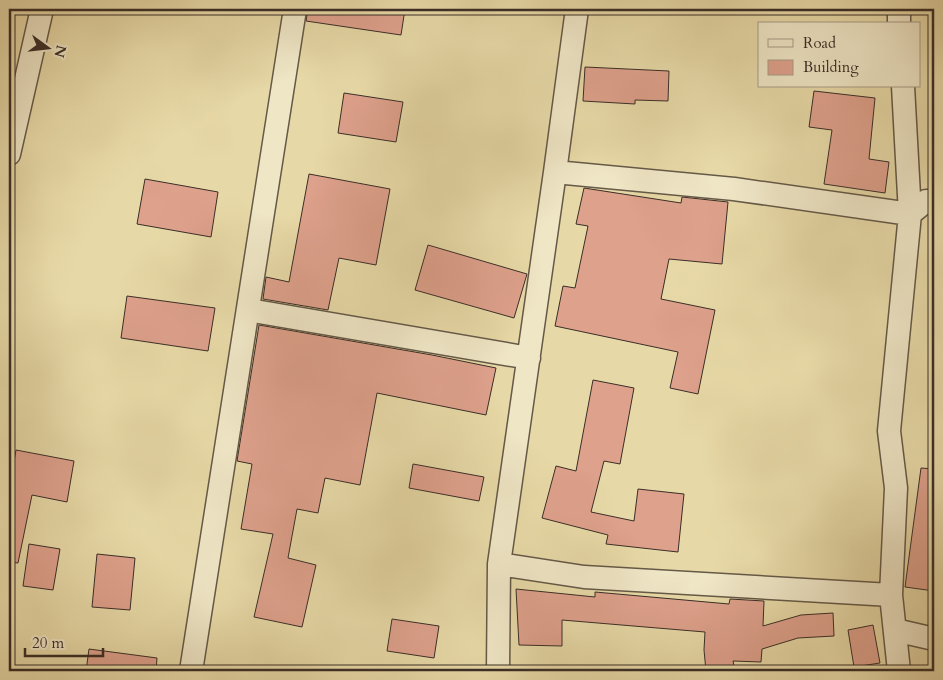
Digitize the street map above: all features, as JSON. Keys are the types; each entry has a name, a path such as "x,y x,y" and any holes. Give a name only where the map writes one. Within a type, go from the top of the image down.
{"street":[{"path":"9,154 42,9"},
{"path":"191,671 296,9"},
{"path":"498,671 500,564 577,9"},
{"path":"898,9 899,22"},
{"path":"899,671 891,595 896,488 888,431 910,214 903,88"},
{"path":"555,172 734,189 910,214 926,201 934,202"},
{"path":"248,310 528,358"},
{"path":"500,564 584,577 891,595"},
{"path":"895,630 934,639"}],"building":[{"path":"308,9 405,9 401,35 306,21"},
{"path":"585,67 669,71 668,101 635,100 635,104 583,101"},
{"path":"814,91 875,98 869,159 889,162 885,193 824,184 832,130 809,127"},
{"path":"344,93 403,102 396,142 338,133"},
{"path":"309,174 390,189 376,265 339,258 328,310 263,299 266,277 289,282"},
{"path":"145,179 218,192 211,237 137,224"},
{"path":"584,188 681,203 682,197 728,202 722,264 669,259 661,299 715,310 698,394 670,388 678,352 555,326 563,286 575,288 588,226 576,224"},
{"path":"428,245 527,274 514,318 415,290"},
{"path":"127,296 215,308 208,351 121,338"},
{"path":"259,325 496,368 486,415 377,393 360,485 325,478 318,513 297,509 288,558 316,565 302,627 254,617 273,534 241,529 252,464 237,461"},
{"path":"593,380 634,388 620,464 604,461 591,512 634,521 638,489 684,494 678,552 606,544 608,535 542,518 556,466 576,471"},
{"path":"16,450 74,461 67,502 32,495 18,563 9,562 9,491"},
{"path":"413,464 484,477 479,501 409,488"},
{"path":"921,468 934,469 934,591 905,587"},
{"path":"29,544 60,549 53,590 23,586"},
{"path":"97,554 135,558 130,610 92,607"},
{"path":"516,589 595,597 595,592 729,604 730,599 764,601 763,626 801,615 833,613 834,636 798,638 762,649 761,662 733,661 735,671 706,671 705,632 562,620 562,646 519,645"},
{"path":"392,619 439,626 434,658 387,651"},
{"path":"873,625 880,663 854,667 848,630"},
{"path":"89,649 157,658 156,671 86,671"}]}
